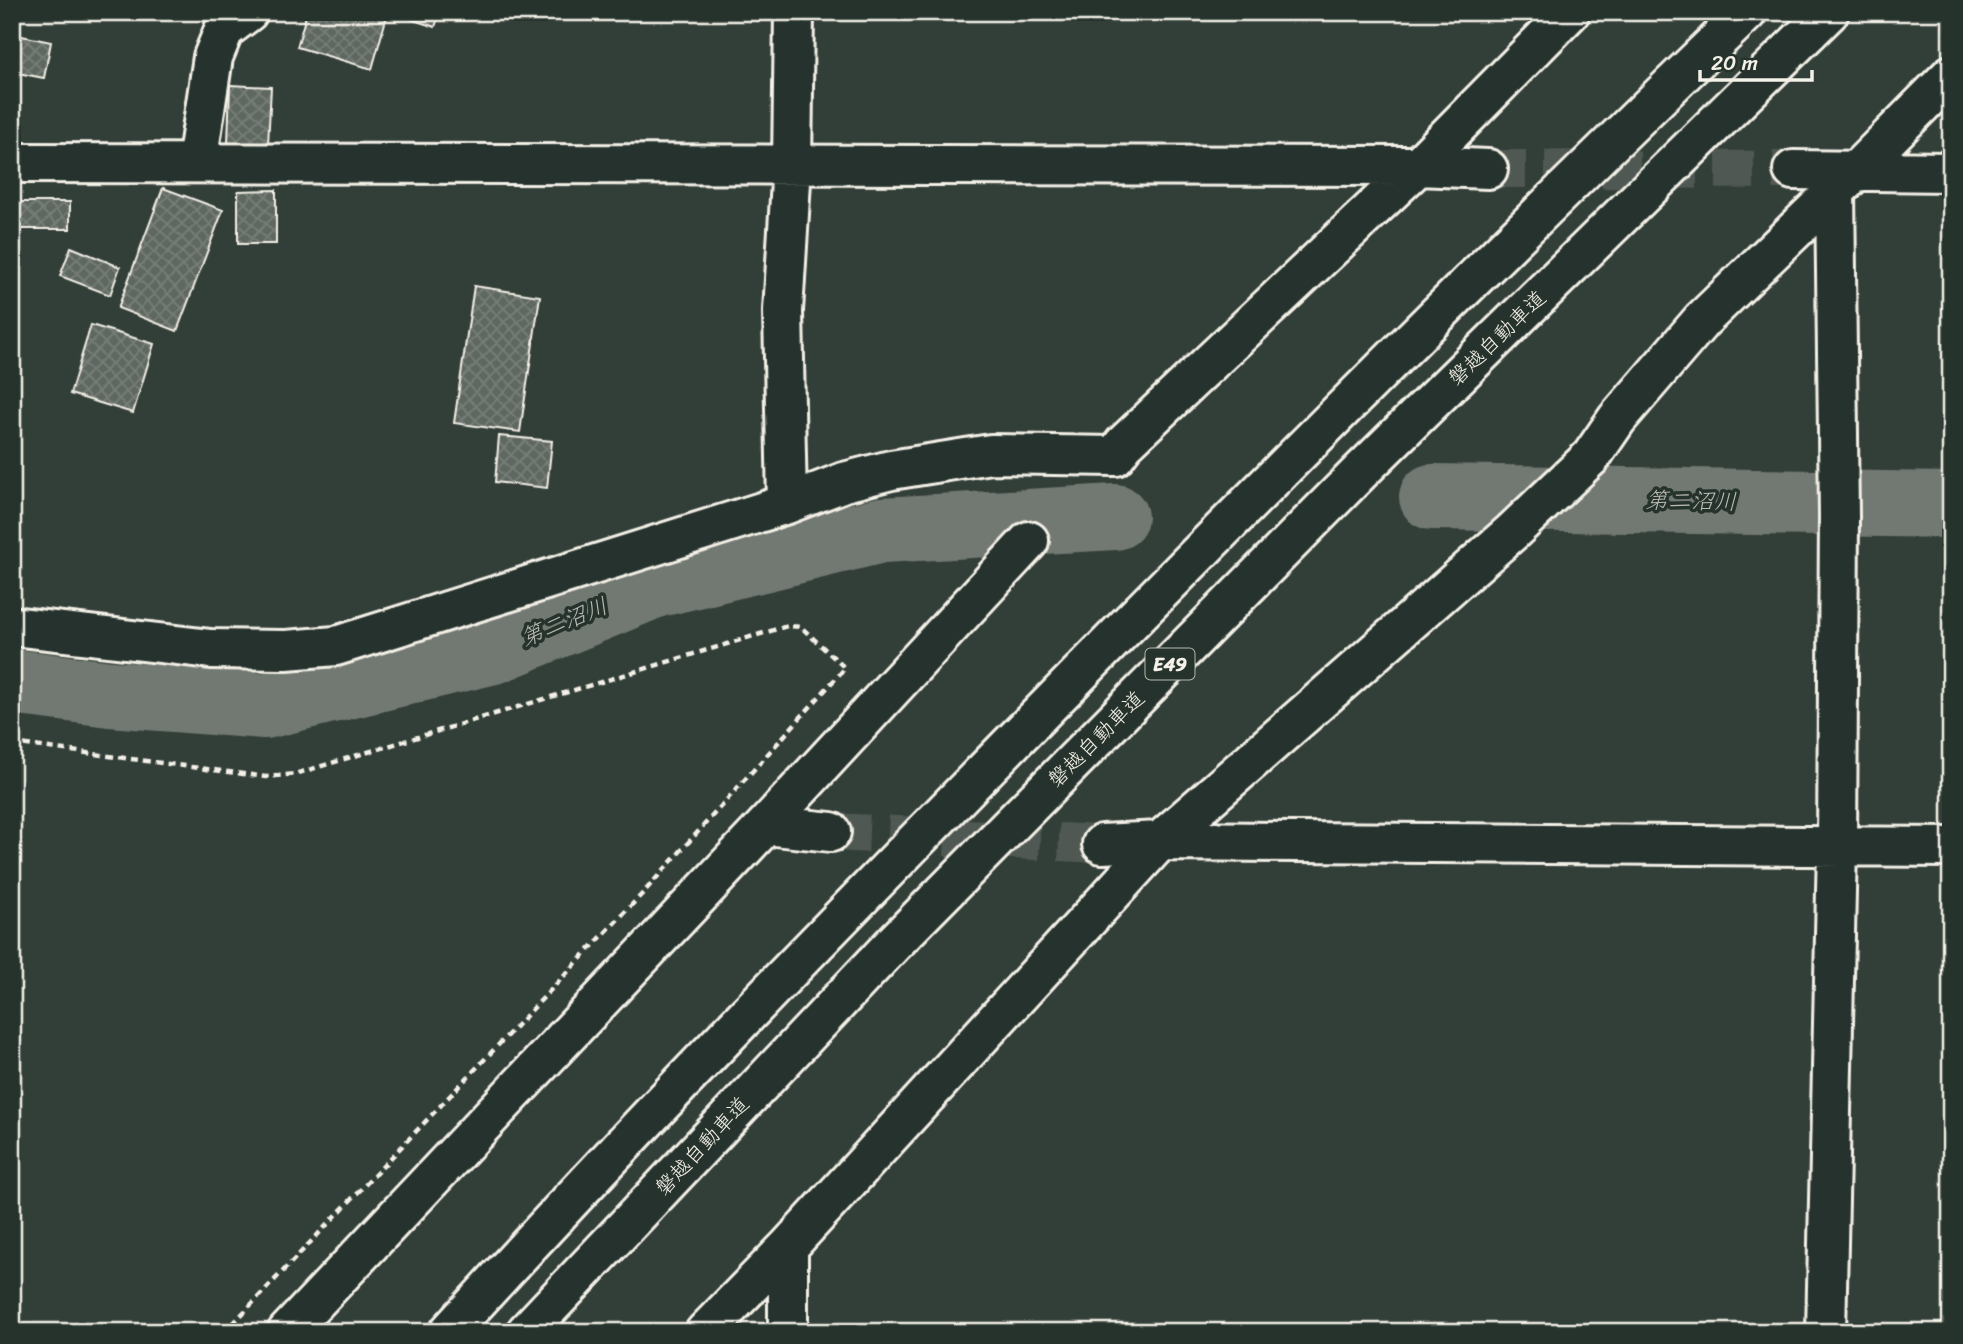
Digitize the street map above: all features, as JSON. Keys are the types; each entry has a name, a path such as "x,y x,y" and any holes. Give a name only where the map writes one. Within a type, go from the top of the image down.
{"main road":[{"path":"197,163 213,57 224,30 248,12"},
{"path":"788,504 783,312 792,165 794,12"},
{"path":"12,626 211,649 286,650 336,646 788,504 844,482 891,470 991,454 1115,456 1124,444 1418,166 1570,12"},
{"name":"E49","path":"449,1332 865,892 1137,615 1430,322 1747,12"},
{"name":"磐越自動車道","path":"526,1332 894,943 1360,472 1829,12"},
{"path":"705,1332 789,1247 1160,841 1512,532 1591,457 1617,419 1702,320 1951,75"},
{"path":"12,163 1418,166 1488,169"},
{"path":"1793,170 1845,181 1951,172"},
{"path":"1826,1332 1837,847 1845,181"},
{"path":"287,1332 766,825 1029,541"},
{"path":"766,825 831,832"},
{"path":"1102,844 1160,841 1951,847"},
{"path":"788,1332 789,1247"}],"path":[{"path":"12,743 265,777 295,774 787,626 801,627 845,668 643,893 225,1332"}],"building":[{"path":"182,12 222,12 221,19"},
{"path":"307,12 388,12 372,69 297,47"},
{"path":"402,12 440,12 435,27 401,16"},
{"path":"12,34 51,42 44,78 12,72"},
{"path":"230,85 271,87 268,145 228,144"},
{"path":"163,188 223,210 177,331 118,308"},
{"path":"276,190 276,244 238,244 238,191"},
{"path":"12,202 70,202 70,229 12,229"},
{"path":"71,247 120,267 110,295 60,276"},
{"path":"474,286 540,296 520,432 454,423"},
{"path":"91,325 154,344 133,413 70,394"},
{"path":"499,436 552,441 547,488 495,482"}],"waterway":[{"name":"第二沼川","path":"1432,497 1951,505"},
{"name":"第二沼川","path":"12,682 110,694 265,706 494,651 655,585 882,530 1115,517"}],"tunnel":[{"path":"1488,169 1793,170"},
{"path":"831,832 1102,844"}]}
